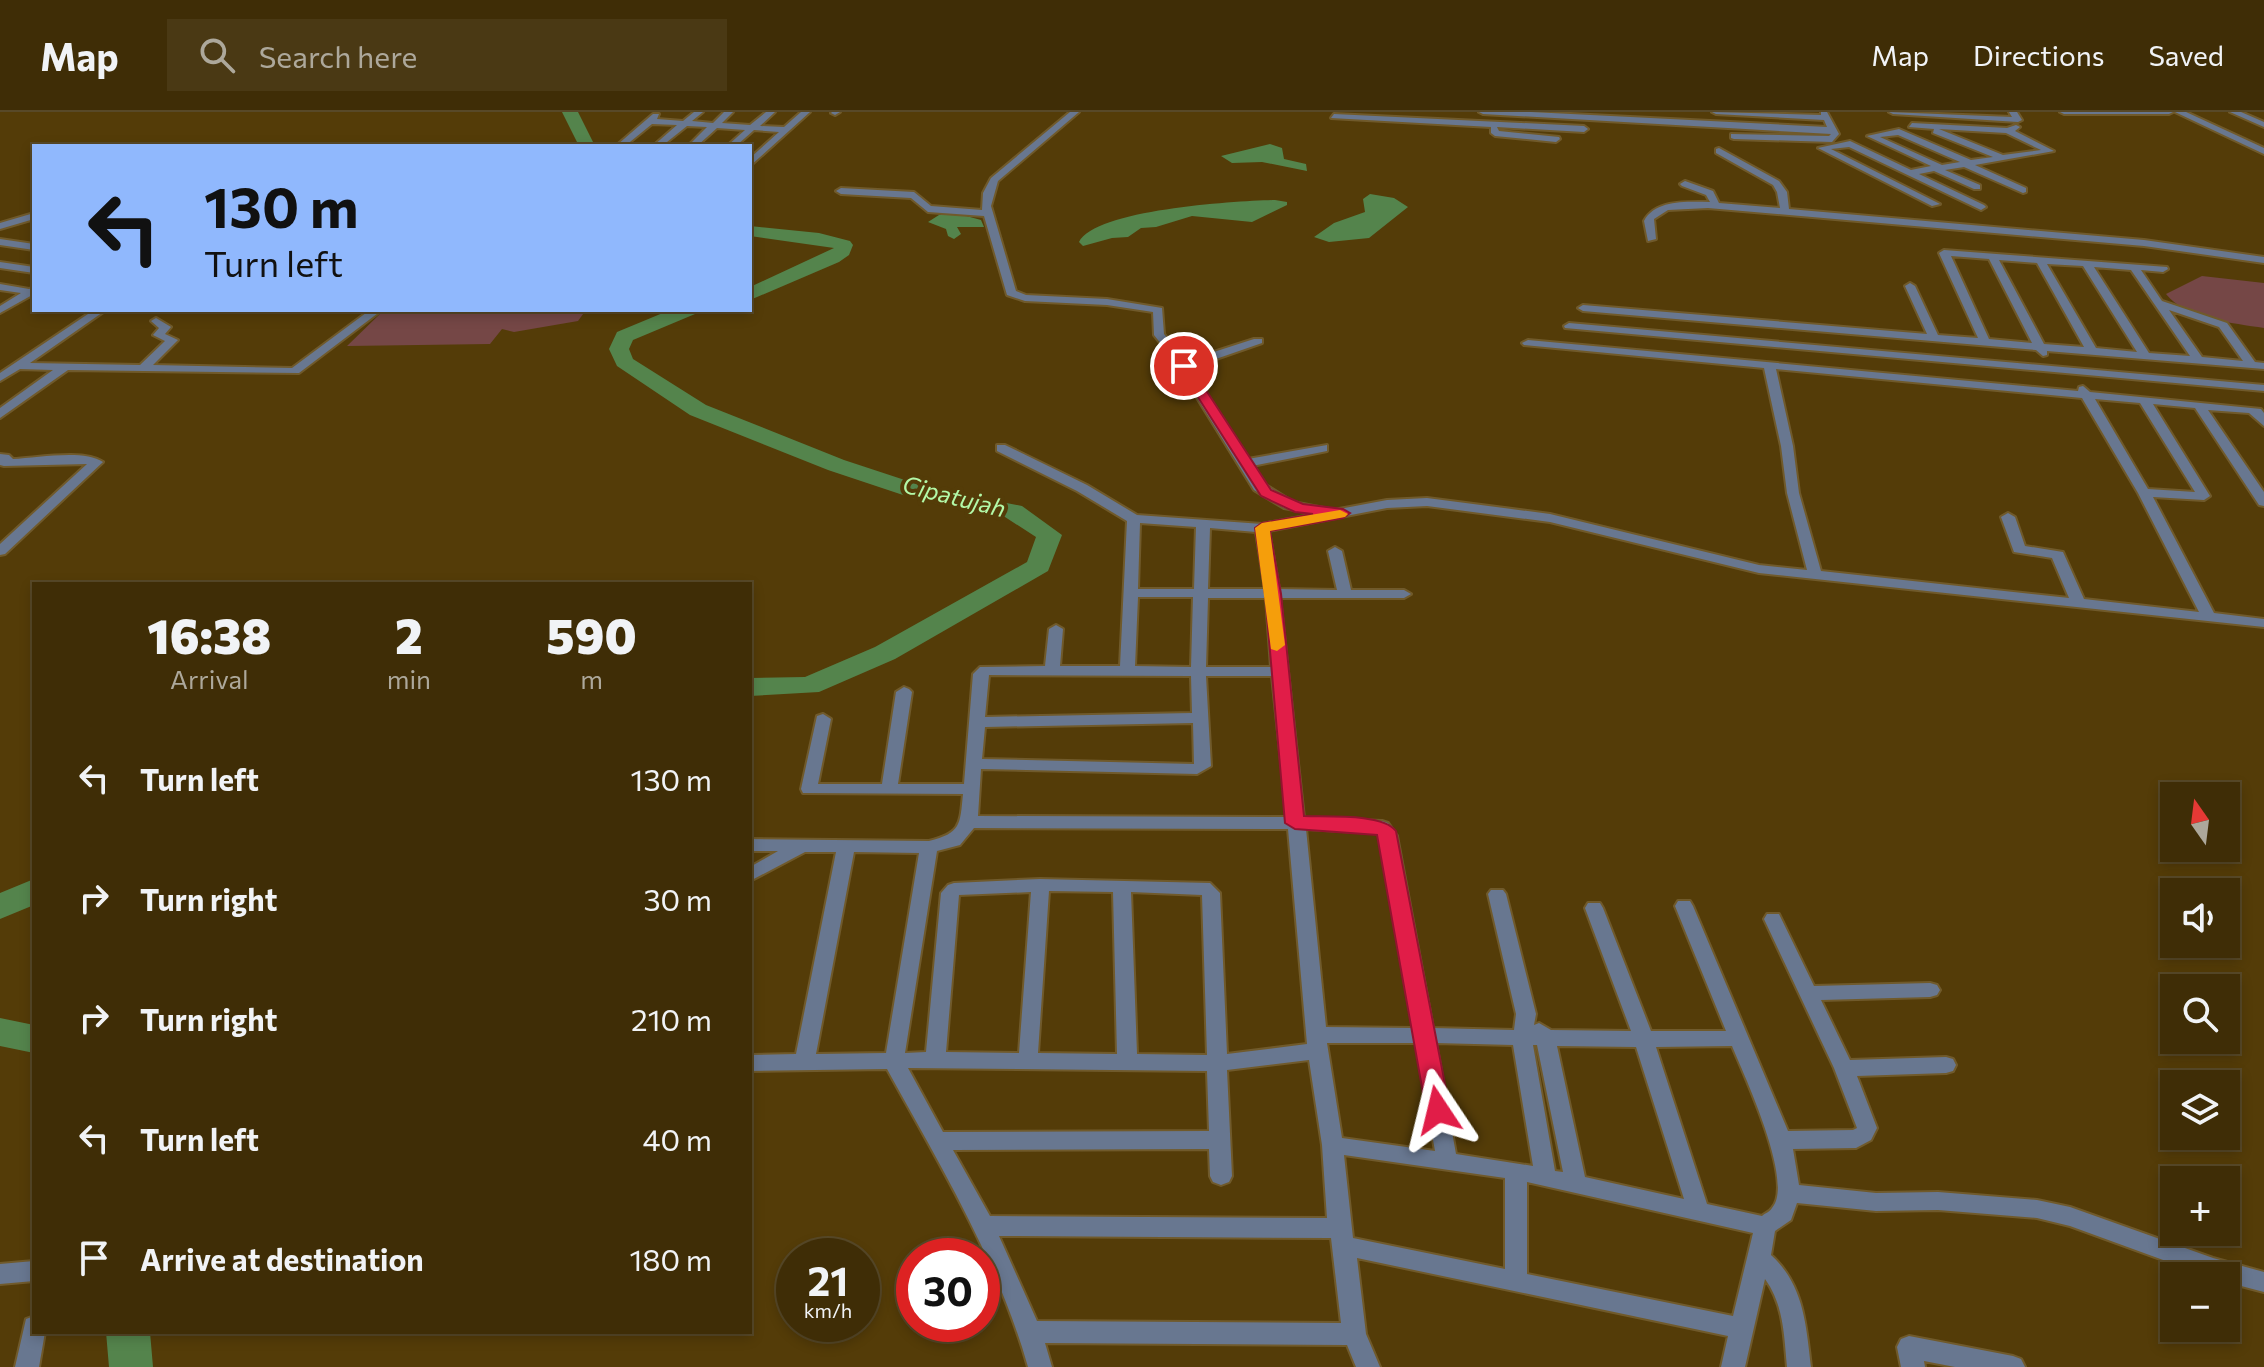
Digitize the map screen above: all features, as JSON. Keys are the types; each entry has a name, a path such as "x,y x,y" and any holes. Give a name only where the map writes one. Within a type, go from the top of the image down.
{"street":[{"path":"622,144 660,112"},
{"path":"659,144 699,112"},
{"path":"694,144 729,112"},
{"path":"733,144 771,112"},
{"path":"752,161 806,112"},
{"path":"1483,112 1658,116 1833,130"},
{"path":"1493,112 1494,132 1556,139"},
{"path":"1716,112 1825,115 1835,137 1827,140 1734,136"},
{"path":"1893,112 2016,116 2019,125 2008,131"},
{"path":"2064,112 2169,112"},
{"path":"2179,112 2216,130 2236,133 2264,129"},
{"path":"2193,112 2264,151"},
{"path":"2234,112 2264,129"},
{"path":"1053,114 1072,114"},
{"path":"1072,114 994,180 986,198 1011,293 1025,298 1107,302 1157,309 1159,335 1184,366 1247,463 1259,487 1274,498 1300,508 1343,513"},
{"path":"1334,116 1584,129"},
{"path":"1658,116 1664,131"},
{"path":"649,121 786,130"},
{"path":"1881,177 2050,151 2008,131 1912,125"},
{"path":"1923,126 2001,158"},
{"path":"1977,187 1871,136 1899,132 2023,190"},
{"path":"1958,195 1931,202 1822,148 1850,144 1911,172 1958,195 1981,207"},
{"path":"1719,151 1776,183 1782,192 1785,213"},
{"path":"1685,184 1710,193 1716,206"},
{"path":"841,191 914,195 928,209 988,213"},
{"path":"1651,239 1649,221 1658,211 1716,206 2144,243 2264,260"},
{"path":"0,226 32,217"},
{"path":"0,234 32,227"},
{"path":"0,242 32,247"},
{"path":"1985,342 1944,253 2163,269"},
{"path":"1992,256 2051,369"},
{"path":"2040,260 2092,351"},
{"path":"2086,263 2145,356"},
{"path":"0,265 32,270"},
{"path":"2134,267 2198,360"},
{"path":"1910,286 1934,338"},
{"path":"0,287 32,291"},
{"path":"0,310 32,292"},
{"path":"2159,303 2223,325 2258,366"},
{"path":"1583,308 2258,366"},
{"path":"0,378 98,312"},
{"path":"18,366 297,371 374,312"},
{"path":"142,369 173,340 159,336 166,327 156,321"},
{"path":"1569,326 2264,388"},
{"path":"1184,366 1258,341"},
{"path":"1528,343 2252,410 2264,422"},
{"path":"1769,365 1787,446 1790,482 1815,574"},
{"path":"0,414 65,367"},
{"path":"2072,371 2144,493 2208,615"},
{"path":"2144,400 2204,496 2144,493"},
{"path":"2199,405 2259,486 2264,502"},
{"path":"1001,448 1056,474 1134,519 1262,528 1414,502 1512,511 1591,527 1731,564 2264,623"},
{"path":"1247,463 1323,448"},
{"path":"0,458 13,463 76,459 97,462 0,551"},
{"path":"2008,517 2019,549 2058,555 2078,603"},
{"path":"1127,672 1134,519"},
{"path":"973,764 1197,769 1204,763 1198,672 1203,525"},
{"path":"1262,528 1273,594 1318,1043 1354,1334 1368,1367"},
{"path":"1335,551 1345,594"},
{"path":"1129,593 1404,594"},
{"path":"1052,670 1056,629"},
{"path":"752,845 929,847 954,841 969,822 969,789 982,672 990,669 1279,672"},
{"path":"889,789 904,692"},
{"path":"976,722 1201,718"},
{"path":"823,719 809,789 969,789"},
{"path":"969,822 1295,823 1376,826 1386,831 1447,1161"},
{"path":"752,876 801,846"},
{"path":"805,1062 846,847"},
{"path":"929,847 894,1062 984,1226 1030,1332 1040,1367"},
{"path":"935,1060 951,891 961,887 1040,885 1201,886 1210,890 1221,1176"},
{"path":"1028,1061 1040,885"},
{"path":"1122,886 1127,1061"},
{"path":"1497,894 1526,1014 1522,1038 1546,1178"},
{"path":"1684,906 1781,1140 1789,1193 1783,1213 1765,1226 1760,1259 1740,1328 1733,1367"},
{"path":"1594,908 1644,1040 1699,1213"},
{"path":"1773,919 1844,1068 1867,1128 1856,1139 1781,1140"},
{"path":"1807,993 1930,990"},
{"path":"1526,1014 1545,1037 1576,1184"},
{"path":"752,1063 935,1060 1219,1063 1318,1043 1424,1034 1644,1040 1739,1038"},
{"path":"1844,1068 1946,1065"},
{"path":"937,1141 1220,1140"},
{"path":"1333,1145 1516,1171 1765,1226"},
{"path":"1516,1171 1516,1281"},
{"path":"1789,1193 1876,1202 1938,1201 2037,1209 2083,1221 2213,1268 2264,1282"},
{"path":"984,1226 1342,1237 1516,1281 1740,1328"},
{"path":"1760,1259 1778,1273 1787,1287 1799,1367"},
{"path":"0,1274 32,1271"},
{"path":"1030,1332 1354,1334"},
{"path":"27,1367 33,1334"},
{"path":"1913,1367 1909,1347 2013,1367"}],"shaded area":[{"path":"1270,144 1282,148 1284,159 1306,164 1307,171 1262,162 1232,163 1221,156"},
{"path":"1370,194 1394,198 1408,207 1369,238 1329,242 1314,237 1334,223 1365,212 1363,199"},
{"path":"1275,200 1287,202 1287,205 1252,222 1192,216 1156,227 1141,228 1128,237 1083,246 1079,242 1091,231 1139,214 1201,205"},
{"path":"959,214 981,220 984,227 957,227 961,234 954,239 948,236 946,229 928,222 939,215"},
{"path":"2202,276 2264,283 2264,328 2198,314 2185,309 2166,294"},
{"path":"382,312 585,312 578,321 514,332 502,329 490,344 347,346"}],"waterway":[{"name":"Cipatujah","path":"570,112 584,144"},
{"name":"Cipatujah","path":"752,231 819,238 844,245 842,251 832,258 752,293"},
{"name":"Cipatujah","path":"683,312 624,336 619,349 624,362 698,410 836,465 924,494 1013,511 1049,535 1039,566 885,653 809,686 752,687"},
{"name":"Cipatujah","path":"0,907 32,892"},
{"name":"Cipatujah","path":"0,1032 32,1039"},
{"name":"Cipatujah","path":"128,1334 131,1367"}],"slow traffic":[{"path":"1277,645 1273,594 1262,528 1340,514"}],"route":[{"path":"1184,366 1259,487 1281,502 1300,508 1343,513 1262,528 1273,594 1295,823 1376,826 1386,831 1438,1110"}]}
